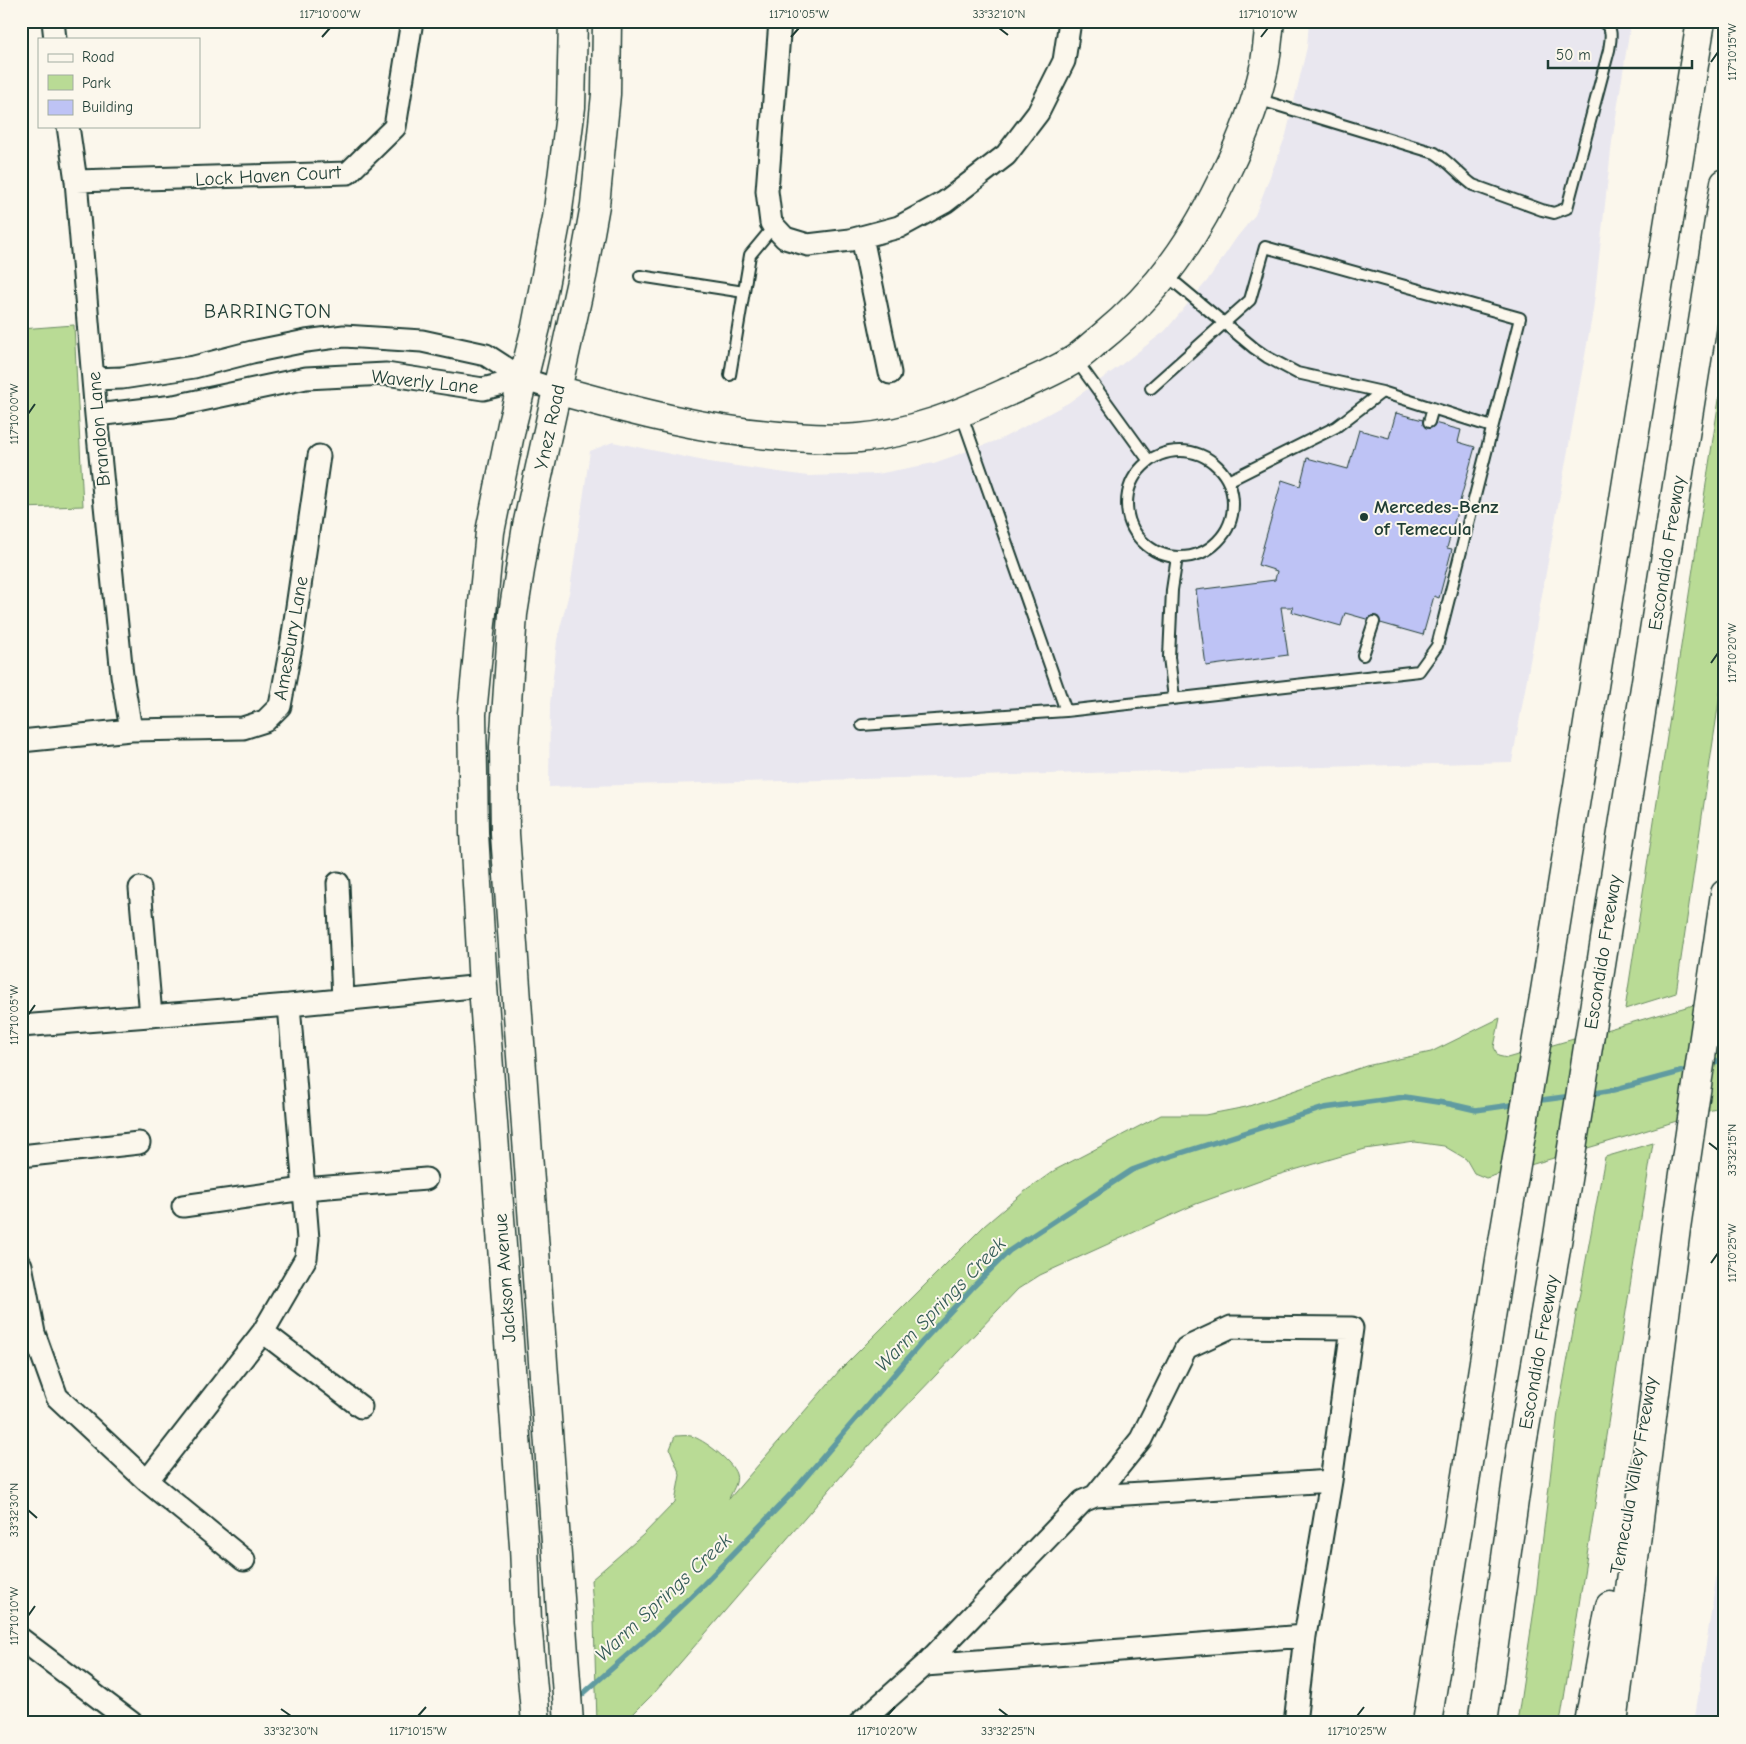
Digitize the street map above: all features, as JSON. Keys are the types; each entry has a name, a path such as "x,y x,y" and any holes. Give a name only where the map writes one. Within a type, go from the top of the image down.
{"main road":[{"name":"Ynez Road","path":"474,834 472,714 483,584 490,532 536,327 557,218 570,107 573,21"},
{"name":"Ynez Road","path":"506,834 504,747 513,614 527,526 596,205 606,94 608,21"},
{"path":"557,390 703,427 756,434 858,438 919,428 961,414 1075,359 1127,316 1165,274 1191,239 1214,198 1242,139 1264,67 1270,21"},
{"path":"1427,1723 1500,1260 1701,21"},
{"name":"Escondido Freeway","path":"1483,1723 1520,1450 1555,1255 1600,961 1725,183"},
{"name":"Jackson Avenue","path":"474,834 495,1157 524,1546 527,1621 536,1723"},
{"name":"Jackson Avenue","path":"506,834 569,1723"},
{"path":"1612,1723 1676,1228 1725,894"},
{"path":"495,1157 528,1154"},
{"name":"Temecula Valley Freeway","path":"1589,1723 1676,1228"}],"street":[{"path":"53,21 55,38"},
{"name":"Lock Haven Court","path":"76,181 348,173 395,127 411,27 410,21"},
{"path":"780,21 767,191 771,223 785,238 808,244 850,240 899,228 945,202 1006,155 1038,113 1064,61 1070,21"},
{"name":"Brandon Lane","path":"68,128 76,181 96,415 122,675 131,730"},
{"path":"862,237 890,373"},
{"name":"Waverly Lane","path":"93,379 122,378 194,368 252,352 306,341 344,336 422,341 486,355 523,379"},
{"name":"Waverly Lane","path":"96,415 174,406 306,378 386,374 483,389 523,379"},
{"path":"523,379 557,390"},
{"name":"Amesbury Lane","path":"21,741 131,730 244,728 265,721 280,706 292,641 319,456"},
{"path":"338,883 343,1000"},
{"path":"140,888 151,1016"},
{"path":"21,1026 289,1005 483,986"},
{"path":"146,1481 263,1332 306,1258 308,1239 289,1005"},
{"path":"21,1156 139,1143"},
{"path":"183,1206 304,1189 426,1179"},
{"path":"21,1265 28,1334 57,1397 146,1481 244,1560"},
{"path":"1095,1496 1141,1439 1186,1348 1231,1327 1352,1328 1331,1481 1305,1636 1295,1723"},
{"path":"263,1332 361,1407"},
{"path":"860,1723 926,1665 1083,1501 1095,1496 1331,1481"},
{"path":"926,1665 1305,1636"},
{"path":"21,1639 132,1723"}],"lane":[{"path":"1256,98 1435,153 1448,161 1465,180 1473,185 1542,210 1554,212 1568,208 1609,50 1611,34 1609,27 1600,21"},
{"path":"730,375 750,255 774,226"},
{"path":"862,725 1066,710 1419,671 1437,646 1520,318 1265,247 1250,300 1151,388"},
{"path":"1165,274 1266,357 1297,374 1382,392 1492,427"},
{"path":"640,276 744,292"},
{"path":"1075,359 1148,460"},
{"path":"1228,481 1336,427 1382,392"},
{"path":"1429,422 1433,408"},
{"path":"961,414 1066,710"},
{"path":"1177,451 1193,452 1207,458 1220,468 1228,481 1233,499 1232,517 1224,534 1211,547 1195,555 1176,558 1160,554 1146,546 1136,534 1128,519 1126,502 1129,486 1137,472 1148,460 1162,454 1177,451"},
{"path":"1174,698 1169,657 1172,590 1176,558"},
{"path":"1363,655 1374,622"}],"shaded area":[{"path":"1309,21 1631,21 1612,142 1593,311 1512,762 549,787 550,704 557,640 570,589 590,451 613,442 709,462 808,476 877,474 934,463 1001,439 1068,403 1165,331 1207,281 1237,237 1255,215 1286,135 1307,47"},
{"path":"1725,1520 1725,1723 1694,1723 1710,1619"}],"green space":[{"path":"74,325 83,506 21,508 21,329"},
{"path":"1725,361 1725,660 1676,993 1625,1009"},
{"path":"1725,996 1725,1106 1486,1178 1474,1173 1466,1159 1444,1146 1415,1142 1365,1149 1274,1176 1196,1204 1040,1275 1018,1289 855,1460 655,1692 624,1723 597,1723 591,1580 643,1535 675,1502 680,1475 670,1449 675,1436 689,1436 703,1441 729,1463 737,1477 729,1499 840,1370 984,1226 1024,1192 1055,1170 1161,1115 1205,1115 1246,1107 1366,1066 1431,1052 1500,1018 1494,1047 1498,1056 1507,1058"},
{"path":"1653,1143 1560,1723 1517,1723 1535,1603 1558,1412 1605,1157"}],"building":[{"name":"Mercedes-Benz of Temecula","path":"1396,413 1461,430 1458,442 1475,447 1447,548 1452,549 1439,598 1434,596 1423,635 1345,613 1341,626 1292,612 1293,607 1281,607 1288,655 1206,666 1196,590 1275,580 1277,571 1258,565 1282,480 1300,486 1307,458 1348,469 1359,430 1389,438"}],"waterway":[{"name":"Warm Springs Creek","path":"1707,1064 1725,1059"},
{"name":"Warm Springs Creek","path":"1589,1094 1613,1090 1691,1069"},
{"name":"Warm Springs Creek","path":"1534,1101 1572,1096"},
{"name":"Warm Springs Creek","path":"577,1699 656,1630 704,1584 792,1493 922,1342 1009,1251 1132,1170 1324,1108 1405,1097 1476,1110 1518,1104"}],"place":[{"name":"Mercedes-Benz of Temecula","path":"1364,517"}],"district":[{"name":"BARRINGTON","path":"268,311"}]}
